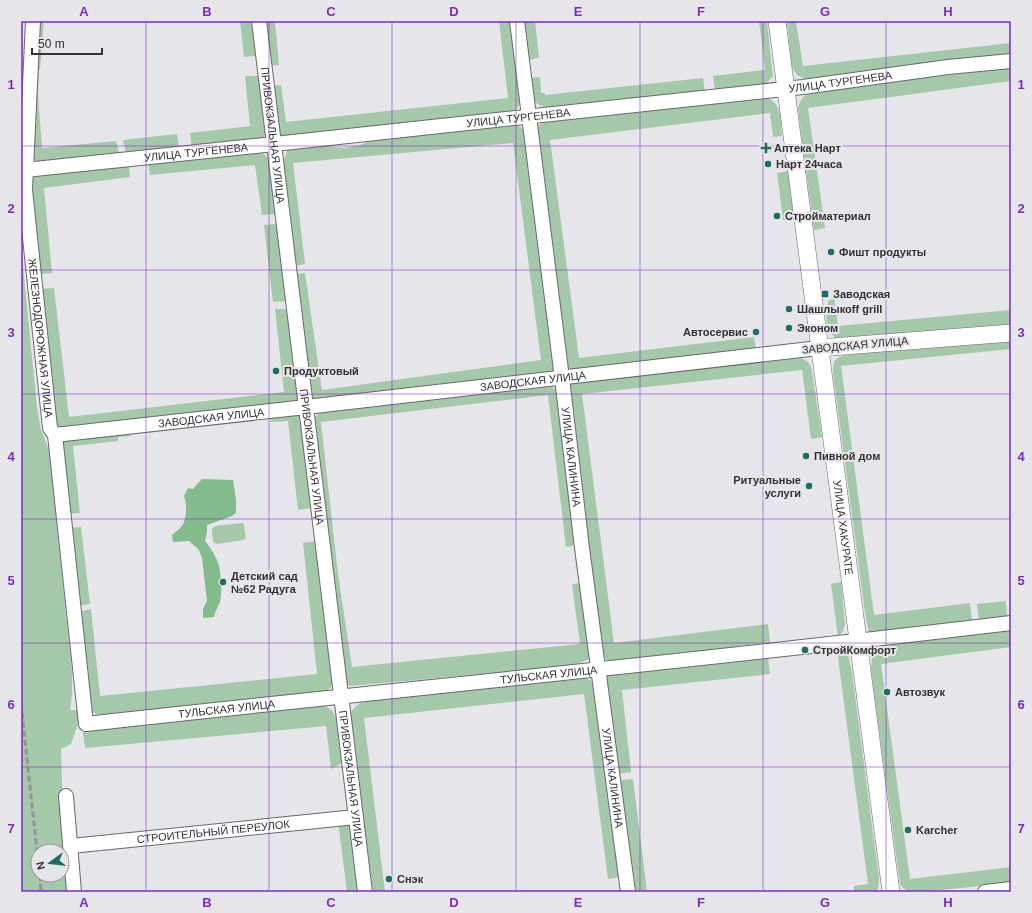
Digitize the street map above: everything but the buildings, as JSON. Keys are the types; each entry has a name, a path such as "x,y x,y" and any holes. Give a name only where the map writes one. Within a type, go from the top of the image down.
{"main road":[{"name":"УЛИЦА ХАКУРАТЕ","path":"777,21 891,892"},
{"name":"ЗАВОДСКАЯ УЛИЦА","path":"819,348 1011,333"}],"street":[{"name":"ЖЕЛЕЗНОДОРОЖНАЯ УЛИЦА","path":"32,21 25,170 26,198 50,428 56,435 86,724"},
{"name":"ПРИВОКЗАЛЬНАЯ УЛИЦА","path":"259,21 365,892"},
{"name":"УЛИЦА КАЛИНИНА","path":"517,21 582,548 628,892"},
{"name":"УЛИЦА ТУРГЕНЕВА","path":"25,170 786,88 948,67 1011,61"},
{"name":"ЗАВОДСКАЯ УЛИЦА","path":"56,435 306,408 819,348"},
{"name":"ТУЛЬСКАЯ УЛИЦА","path":"86,724 858,641 1011,623"},
{"path":"66,796 74,892"},
{"name":"СТРОИТЕЛЬНЫЙ ПЕРЕУЛОК","path":"71,846 356,817"},
{"path":"985,892 1011,889"}],"green space":[{"path":"37,21 44,21 38,94 42,148 116,141 120,156 39,163 32,158"},
{"path":"240,21 254,21 257,56 244,57"},
{"path":"263,21 275,21 279,65 268,66"},
{"path":"499,21 513,21 522,102 515,110 283,137 280,136 271,86 281,85 286,122 508,98"},
{"path":"522,21 535,21 539,58 528,60"},
{"path":"759,21 767,21 773,76 762,85 715,90 713,76 765,70"},
{"path":"787,21 796,21 803,66 1011,43 1011,56 806,80 797,75 792,67"},
{"path":"1011,66 1011,81 808,108 825,228 814,230 798,109 801,100 808,93 949,73"},
{"path":"245,76 260,76 266,131 264,137 261,139 192,147 190,133 250,126"},
{"path":"540,77 541,93 545,93 545,95 703,78 705,92 552,108 542,106 534,102 530,78"},
{"path":"768,98 776,105 780,114 782,136 773,137 770,113 550,140 579,358 754,337 756,350 576,370 570,369 567,366 535,131 539,125 543,122"},
{"path":"508,124 517,125 524,130 555,370 551,374 311,400 295,274 305,273 322,390 541,360 513,143 293,163 305,264 295,266 283,162 287,151 292,148 318,145 344,148 360,145 370,141"},
{"path":"177,134 179,147 126,154 123,140"},
{"path":"261,151 270,161 275,214 262,215 255,165 150,175 148,162"},
{"path":"129,163 130,177 44,188 52,273 41,274 30,187 32,179 36,176"},
{"path":"788,171 794,219 783,220 777,173"},
{"path":"276,224 287,301 273,302 264,225"},
{"path":"21,247 37,407 41,430 49,450 72,672 72,695 70,710 78,710 81,715 71,744 61,749 63,819 65,843 30,843 30,883 69,883 70,892 21,892"},
{"path":"54,288 69,417 284,392 275,309 288,309 299,397 298,402 58,429 54,425 40,289"},
{"path":"834,299 838,326 1011,310 1011,327 837,340 830,331 826,316 829,300"},
{"path":"1011,339 1011,349 841,366 874,615 970,603 972,622 873,633 869,631 866,620 833,373 835,361 845,355"},
{"path":"800,358 808,363 812,371 822,437 811,439 802,370 582,394 614,643 768,624 770,642 680,654 610,661 606,659 603,655 568,390 570,385 580,381"},
{"path":"546,385 554,388 559,393 577,541 572,546 566,547 548,395 321,422 338,574 352,667 580,644 572,584 582,583 592,656 589,659 572,666 350,686 345,682 314,418 320,412"},
{"path":"296,414 300,418 301,422 312,508 298,510 288,421 270,422 271,417"},
{"path":"131,431 131,436 118,437 118,441 73,446 80,513 67,514 62,440"},
{"path":"202,479 233,480 236,500 236,513 232,516 207,525 205,541 214,553 219,566 221,595 214,617 203,618 203,609 207,601 202,558 199,550 189,541 173,542 172,535 184,523 186,503 184,496 188,488 193,489"},
{"path":"244,524 246,538 243,540 217,544 213,542 212,529 215,526"},
{"path":"81,527 90,604 78,606 70,528"},
{"path":"316,541 334,681 331,687 325,692 101,717 88,709 78,612 91,609 100,696 317,674 303,543"},
{"path":"841,582 845,623 843,631 838,637 831,584"},
{"path":"1006,601 1007,618 979,621 977,604"},
{"path":"1011,629 1011,647 881,664 910,879 1011,867 1011,883 911,892 906,890 900,884 871,670 872,656 879,647 920,640"},
{"path":"837,650 848,655 852,672 879,879 878,889 875,892 854,892 854,886 868,884"},
{"path":"768,657 770,674 622,690 631,772 617,774 605,684 607,675"},
{"path":"582,676 593,682 620,877 608,879 584,694 364,718 385,892 373,892 350,715 352,710 360,704 376,699"},
{"path":"315,705 327,707 332,711 336,717 340,732 342,763 331,769 326,726 85,748 83,733 85,730 89,729 108,729 143,723"},
{"path":"633,779 647,892 632,892 619,783 622,780"},
{"path":"338,821 347,822 351,825 360,892 347,892"}],"railway":[{"path":"21,704 36,843"},
{"path":"40,883 41,892"}],"place":[{"name":"Аптека Нарт","path":"766,148"},
{"name":"Нарт 24часа","path":"768,164"},
{"name":"Стройматериал","path":"777,216"},
{"name":"Фишт продукты","path":"831,252"},
{"name":"Заводская","path":"825,294"},
{"name":"Шашлыкоff grill","path":"789,309"},
{"name":"Эконом","path":"789,328"},
{"name":"Автосервис","path":"756,332"},
{"name":"Продуктовый","path":"276,371"},
{"name":"Пивной дом","path":"806,456"},
{"name":"Ритуальные услуги","path":"809,486"},
{"name":"Детский сад №62 Радуга","path":"223,582"},
{"name":"СтройКомфорт","path":"805,650"},
{"name":"Автозвук","path":"887,692"},
{"name":"Karcher","path":"908,830"},
{"name":"Снэк","path":"389,879"}]}
